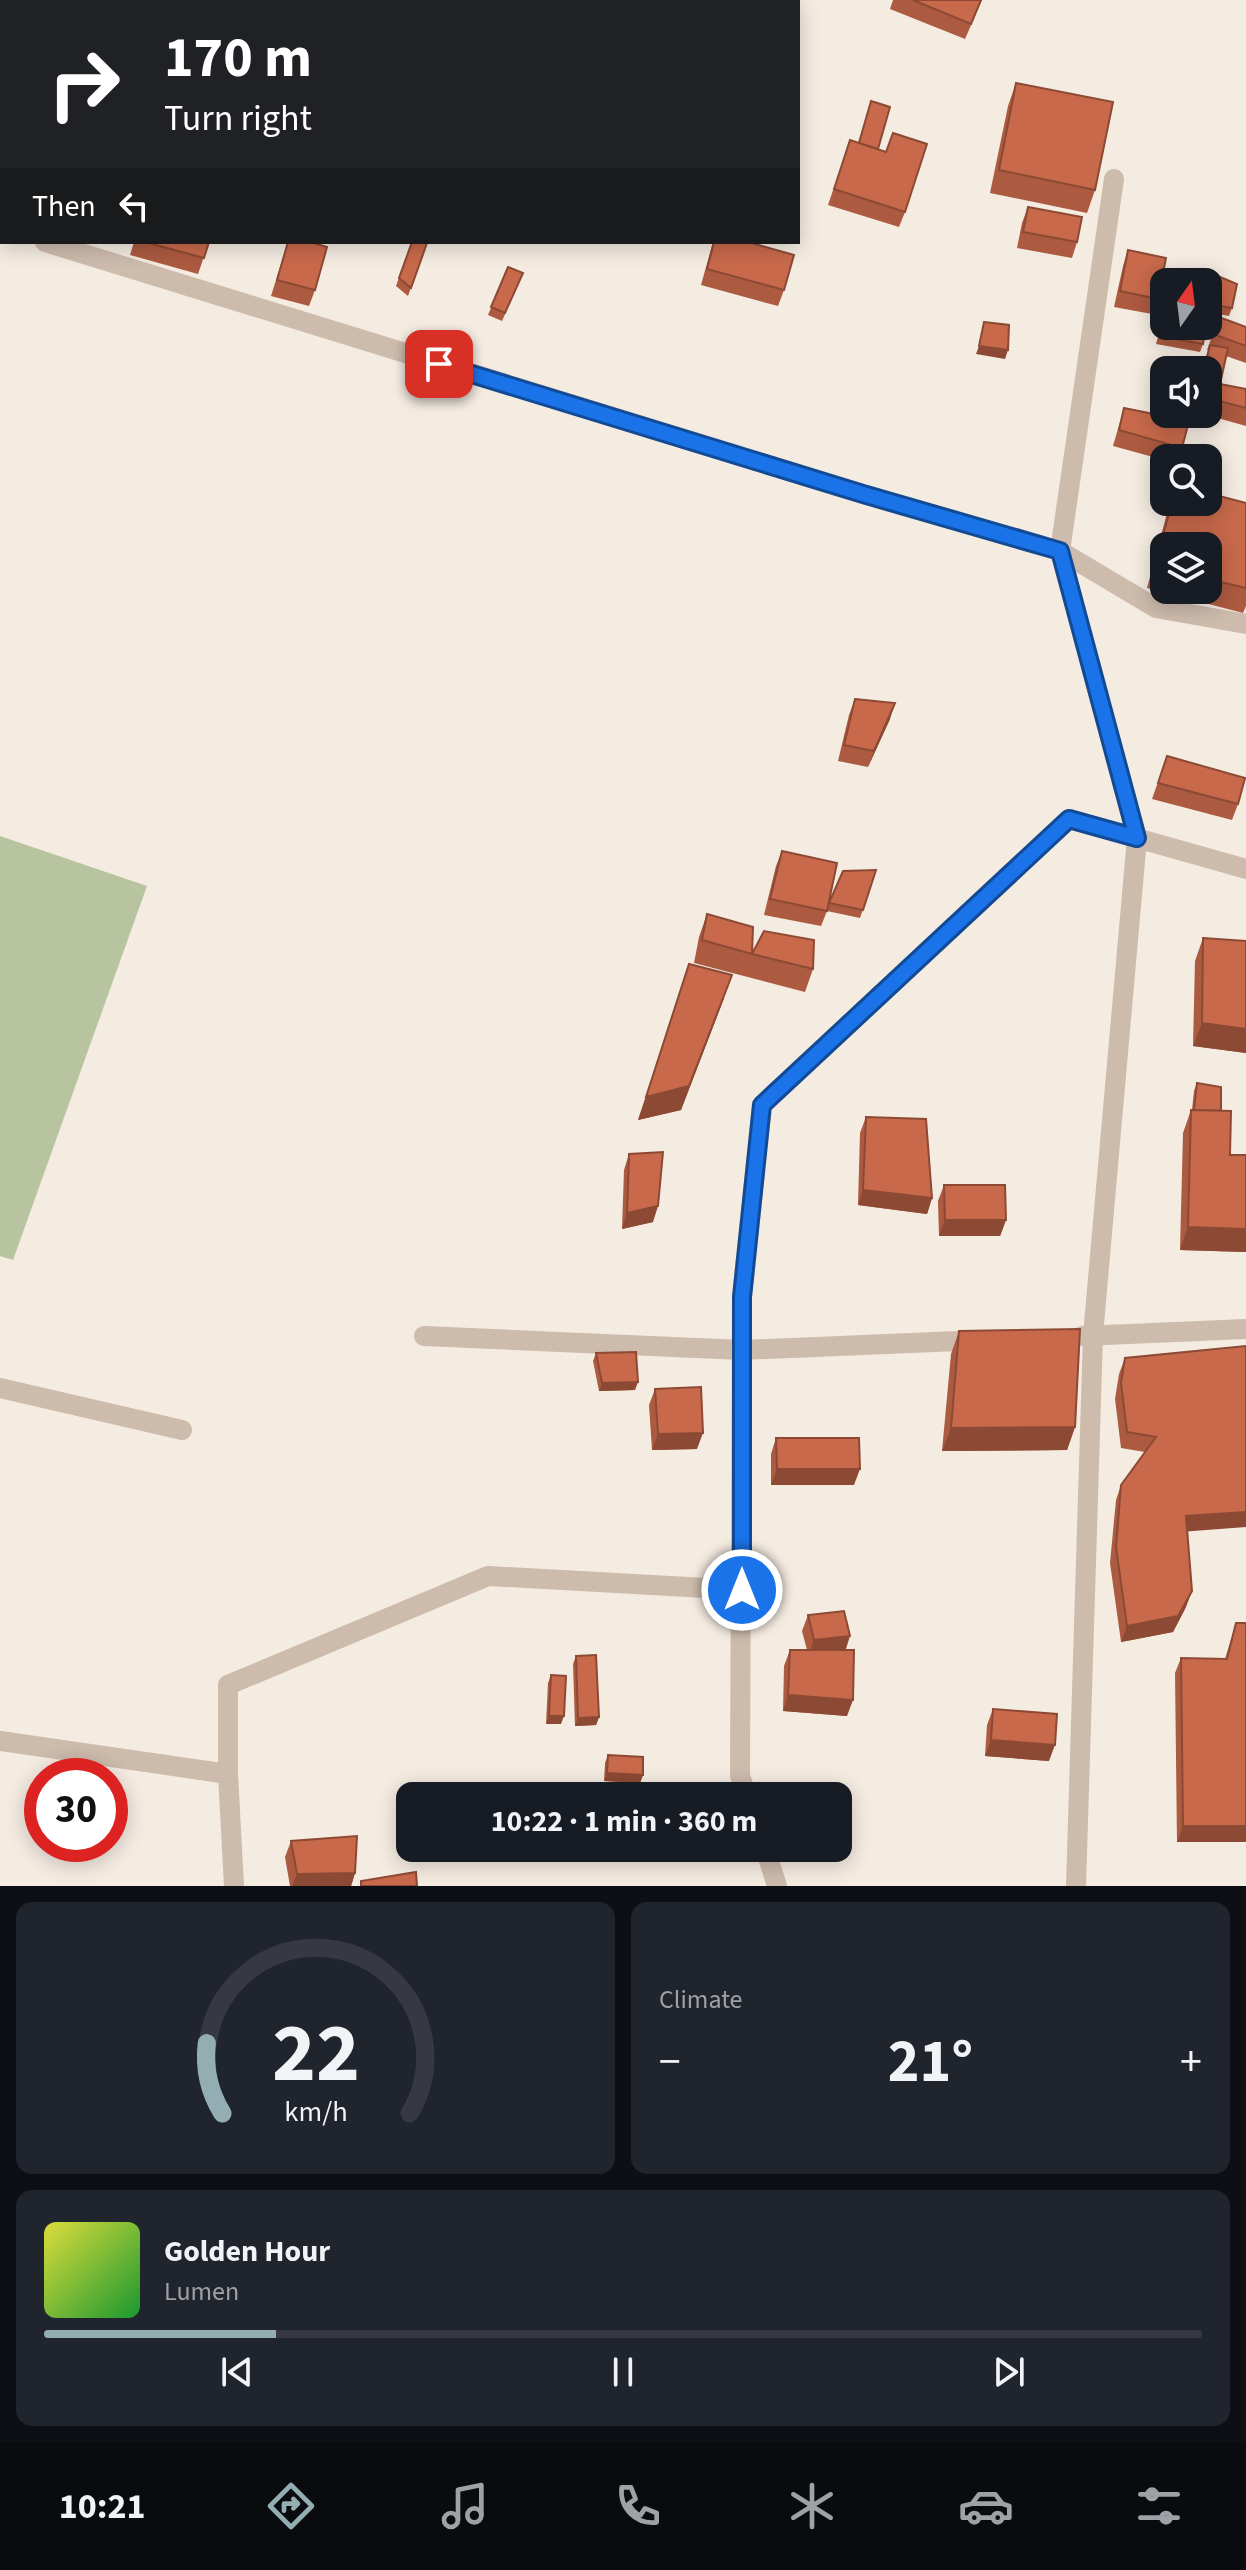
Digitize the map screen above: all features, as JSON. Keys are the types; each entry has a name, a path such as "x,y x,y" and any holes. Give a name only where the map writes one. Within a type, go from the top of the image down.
{"street":[{"path":"1076,1886 1093,1335 1137,838 1060,551 1114,179"},
{"path":"51,244 833,485 1060,551 1156,608 1246,624"},
{"path":"742,1782 742,1297 762,1105 1069,819 1246,869"},
{"path":"1061,1337 1246,1329"},
{"path":"424,1336 742,1350 997,1340"},
{"path":"0,1388 182,1430"},
{"path":"234,1886 228,1774 228,1685 488,1576 742,1590"},
{"path":"0,1741 228,1774"},
{"path":"769,1862 777,1886"}],"green space":[{"path":"0,836 147,886 13,1260 0,1256"}],"building":[{"path":"913,0 981,0 971,24"},
{"path":"1016,83 1113,102 1095,190 999,170"},
{"path":"871,101 890,107 878,149 859,143"},
{"path":"893,133 927,144 905,212 834,189 850,140 886,152"},
{"path":"1028,207 1082,217 1077,242 1023,232"},
{"path":"152,244 208,244 204,258"},
{"path":"287,244 327,247 315,290 277,280"},
{"path":"411,244 427,244 411,288 399,278"},
{"path":"713,244 755,244 794,255 784,290 707,269"},
{"path":"1128,250 1166,258 1164,268 1150,268 1150,297 1120,291"},
{"path":"508,267 523,273 505,313 491,307"},
{"path":"1222,278 1237,284 1232,308 1222,306"},
{"path":"1222,318 1246,327 1246,346 1222,337"},
{"path":"984,322 1009,325 1008,350 979,346"},
{"path":"1181,340 1204,340 1203,344"},
{"path":"1210,345 1228,348 1222,375 1222,356 1207,356"},
{"path":"1222,384 1246,389 1246,408 1222,402"},
{"path":"1124,408 1150,413 1150,428 1187,428 1183,444 1168,444 1119,430"},
{"path":"1222,497 1246,503 1246,588 1222,582 1222,532 1164,532 1168,516 1222,516"},
{"path":"855,699 895,703 874,751 844,745"},
{"path":"1167,756 1245,778 1238,804 1158,783"},
{"path":"782,851 837,863 827,911 770,899"},
{"path":"876,870 863,910 829,903 843,871"},
{"path":"707,914 753,927 752,954 702,940"},
{"path":"764,931 814,940 813,969 752,954"},
{"path":"1203,938 1246,941 1246,1029 1202,1023"},
{"path":"689,964 732,975 689,1086 646,1097"},
{"path":"1197,1083 1221,1087 1221,1111 1194,1110"},
{"path":"1191,1110 1231,1111 1230,1155 1246,1155 1246,1229 1188,1227"},
{"path":"866,1117 926,1119 932,1198 863,1190"},
{"path":"663,1152 658,1206 627,1213 629,1154"},
{"path":"944,1185 1005,1185 1006,1220 945,1220"},
{"path":"1080,1329 1075,1427 951,1428 959,1331"},
{"path":"1246,1346 1246,1512 1186,1516 1192,1591 1178,1616 1127,1626 1116,1547 1121,1485 1156,1437 1127,1432 1121,1383 1125,1358"},
{"path":"636,1352 638,1382 602,1383 596,1353"},
{"path":"701,1387 703,1433 658,1434 655,1389"},
{"path":"776,1438 859,1438 860,1469 777,1469"},
{"path":"844,1611 850,1636 814,1640 808,1615"},
{"path":"1236,1623 1246,1623 1246,1826 1183,1826 1181,1658 1227,1659"},
{"path":"790,1650 854,1650 853,1700 788,1695"},
{"path":"596,1655 599,1717 578,1718 576,1656"},
{"path":"551,1675 566,1676 564,1716 549,1716"},
{"path":"993,1709 1057,1714 1055,1745 991,1740"},
{"path":"608,1755 643,1757 643,1775 607,1773"},
{"path":"357,1836 355,1873 297,1874 291,1841"},
{"path":"416,1872 417,1886 361,1886 361,1881"}],"route":[{"path":"439,364 1060,551 1137,838 1069,819 762,1105 742,1297 742,1590"}]}
